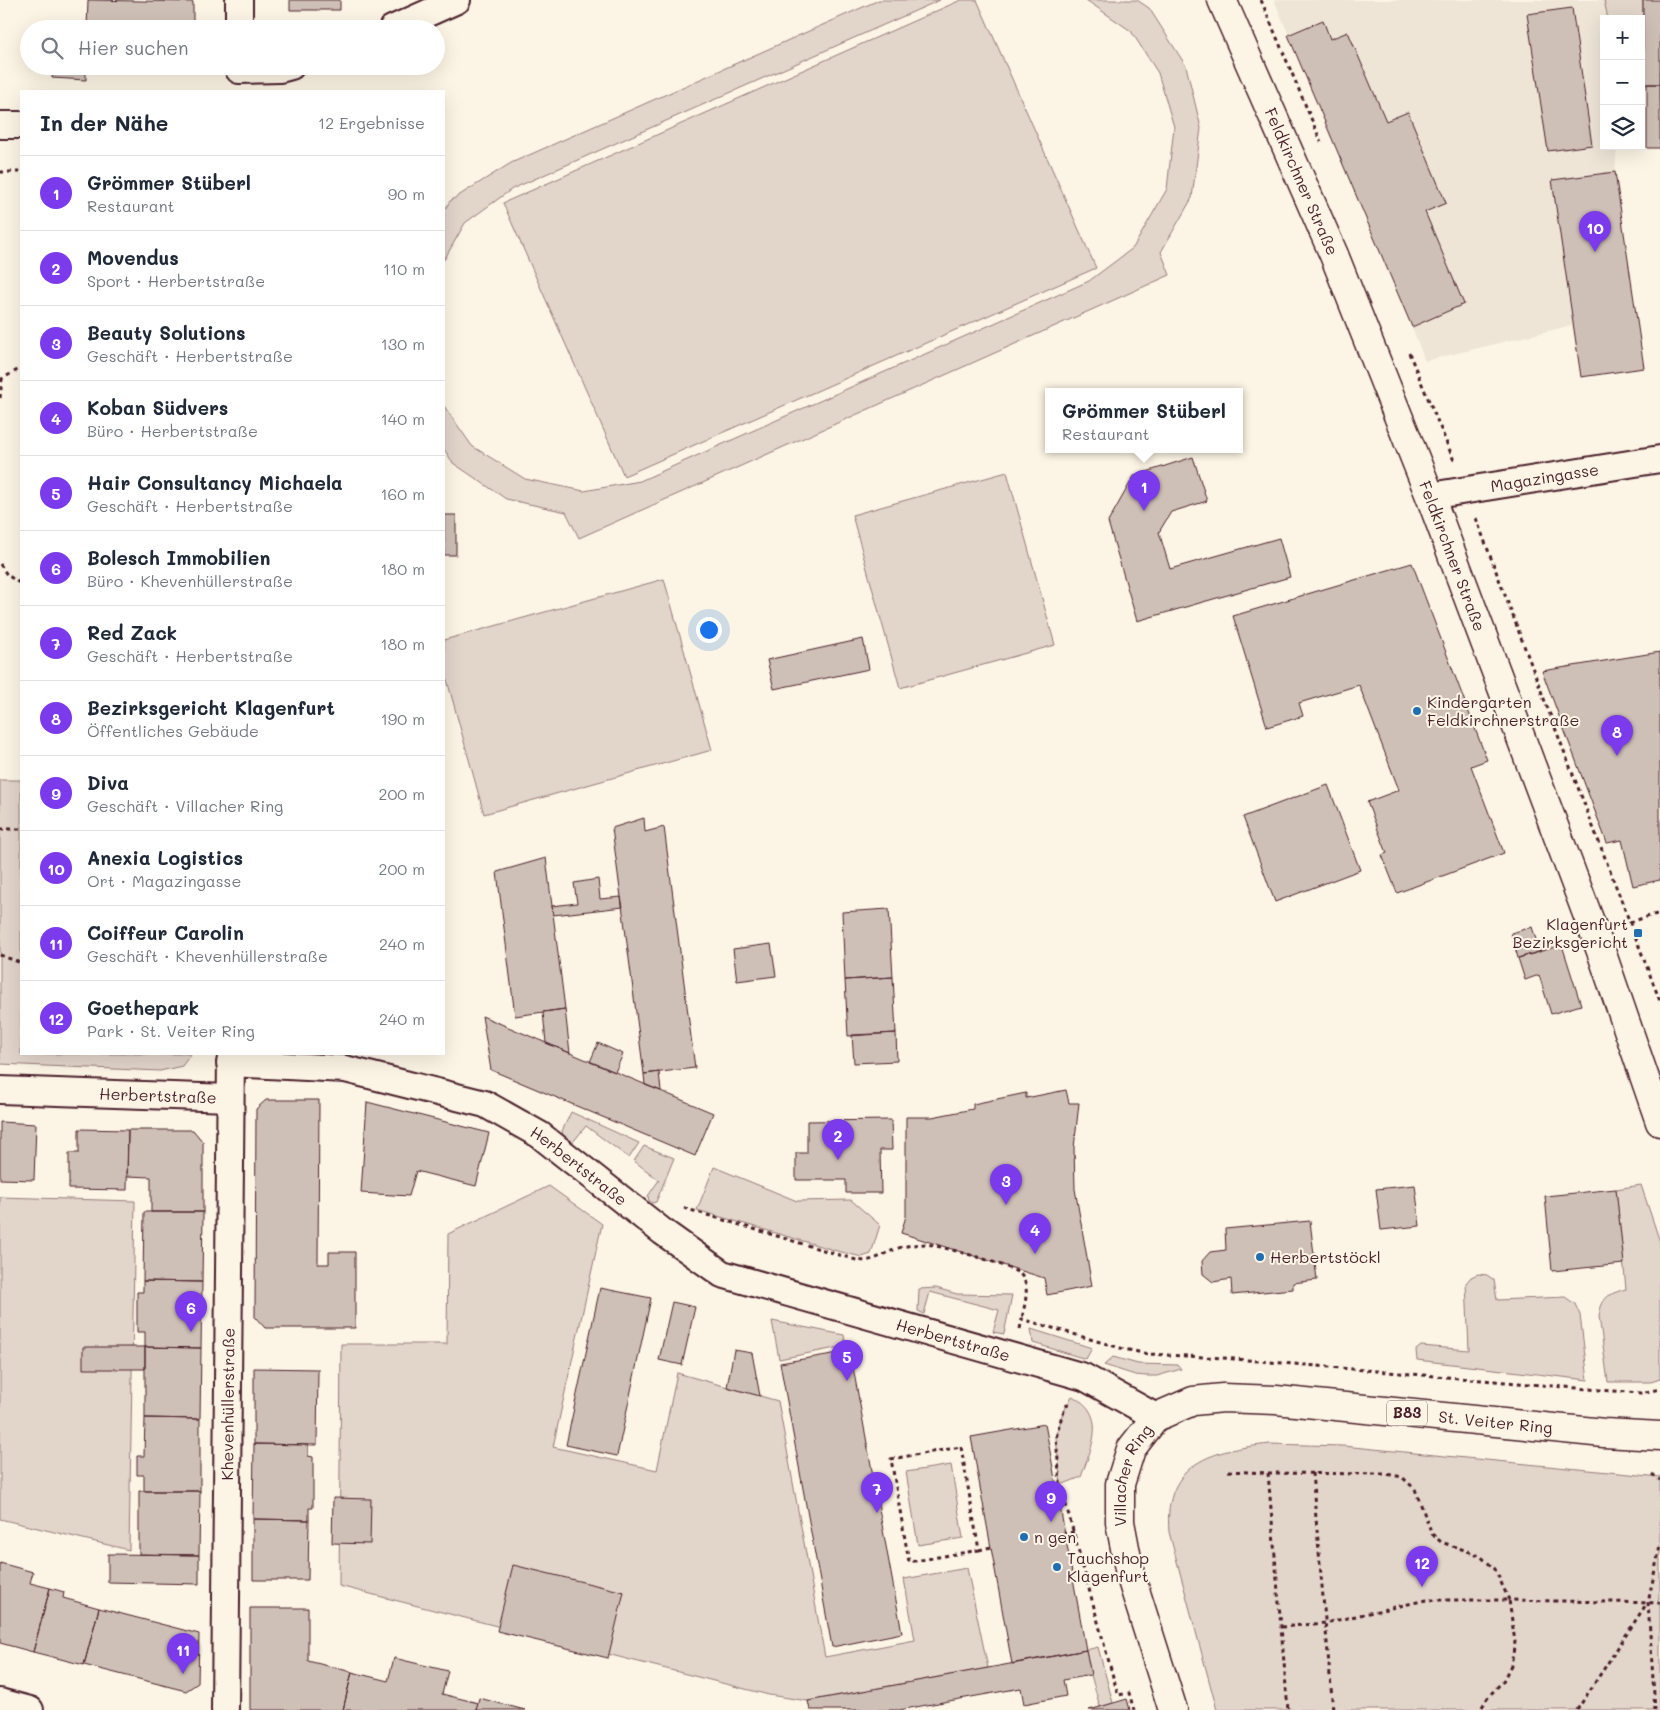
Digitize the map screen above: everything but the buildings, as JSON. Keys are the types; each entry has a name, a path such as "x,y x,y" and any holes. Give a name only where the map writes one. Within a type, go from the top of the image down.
{"main road":[{"name":"Feldkirchner Straße","path":"1222,0 1334,255 1430,496 1601,951 1660,1122"},
{"name":"St. Veiter Ring","path":"1156,1416 1193,1401 1224,1398 1276,1400 1604,1433 1660,1436"},
{"name":"Villacher Ring","path":"1156,1416 1131,1449 1120,1484 1120,1522 1130,1574 1173,1710"}],"street":[{"path":"239,0 239,20"},
{"path":"412,20 457,0"},
{"path":"0,124 20,125"},
{"name":"Magazingasse","path":"1430,496 1660,459"},
{"name":"Herbertstraße","path":"0,1090 230,1098 230,1058 345,1069 485,1104 540,1135 663,1232 722,1274 1084,1377 1156,1416"},
{"name":"Khevenhüllerstraße","path":"225,1710 230,1098"},
{"path":"0,1702 30,1710"}],"path":[{"path":"0,172 20,172"},
{"path":"0,398 1,380 20,369"},
{"path":"1466,490 1660,1001"},
{"path":"0,564 7,575 20,583"},
{"path":"0,829 20,829"},
{"path":"1630,922 1660,913"},
{"path":"0,955 20,963"},
{"path":"676,1205 866,1262 904,1246 924,1244 955,1250 1010,1268 1021,1274 1027,1289 1013,1357"},
{"path":"1022,1319 1124,1349 1148,1354 1223,1358 1641,1393 1660,1389"},
{"path":"1072,1396 1062,1415 1056,1438 1060,1483 1118,1695 1129,1693 1134,1710"},
{"path":"979,1550 961,1447 891,1459 909,1562 979,1550 991,1547"},
{"path":"1228,1471 1386,1474 1402,1478 1415,1489 1432,1534 1441,1542 1480,1555 1495,1569 1509,1600 1515,1642 1511,1665 1504,1681 1489,1696 1480,1710"},
{"path":"1268,1473 1288,1710"},
{"path":"1312,1473 1333,1710"},
{"path":"1652,1474 1660,1480"},
{"path":"1062,1534 1074,1532"},
{"path":"1654,1710 1648,1603 1660,1546"},
{"path":"1281,1626 1325,1623 1426,1600 1660,1603"},
{"path":"1577,1710 1648,1603"}],"shaded area":[{"path":"879,0 940,0 512,189 465,223 445,258 445,209 450,201 511,163"},
{"path":"961,0 977,0 1096,268 624,476 503,203"},
{"path":"1086,0 1137,0 1149,8 1186,66 1201,128 1192,198 1161,252 1170,275 579,538 566,512 506,499 453,463 445,451 445,407 472,446 525,479 584,491 640,481 1089,281 1133,248 1167,189 1174,127 1158,73 1131,31"},
{"path":"1274,0 1604,0 1607,15 1600,15 1600,150 1617,150 1615,172 1644,368 1581,377 1573,325 1425,361"},
{"path":"1604,0 1643,0 1643,15 1607,15"},
{"path":"1007,472 1055,645 900,688 852,515"},
{"path":"664,579 712,750 484,814 445,673 445,640"},
{"path":"0,780 20,780 20,1055 190,1055 182,1066 160,1071 0,1064"},
{"path":"571,1112 639,1143 629,1158 586,1126 573,1142 563,1135 562,1131"},
{"path":"644,1146 674,1158 656,1202 653,1203 649,1201 648,1196 659,1180 634,1161"},
{"path":"714,1167 797,1201 851,1200 880,1225 871,1254 862,1257 837,1251 697,1210"},
{"path":"1641,1185 1660,1242 1660,1379 1651,1382 1608,1382 1599,1316 1600,1309 1607,1297 1626,1289 1616,1189"},
{"path":"549,1186 602,1224 553,1447 657,1470 677,1373 778,1401 825,1657 915,1640 904,1579 967,1568 988,1668 808,1701 769,1695 339,1586 341,1344 447,1344 448,1234"},
{"path":"0,1197 135,1201 129,1550 0,1519"},
{"path":"1478,1274 1487,1275 1494,1280 1497,1300 1565,1297 1575,1304 1580,1315 1588,1380 1417,1360 1416,1350 1421,1346 1469,1350 1466,1283 1471,1277"},
{"path":"936,1288 957,1294 1012,1295 1004,1334 993,1332 999,1310 930,1292 924,1314 918,1311 919,1289"},
{"path":"772,1321 844,1335 846,1346 779,1359"},
{"path":"1031,1329 1092,1348 1086,1359 1033,1343"},
{"path":"1113,1357 1138,1364 1178,1365 1181,1369 1157,1376 1135,1375 1104,1365"},
{"path":"1072,1396 1083,1403 1090,1412 1094,1422 1094,1432 1089,1455 1081,1477 1061,1485 1056,1438 1062,1415"},
{"path":"1270,1444 1343,1446 1660,1477 1660,1710 1217,1710 1169,1532 1169,1508 1174,1490 1183,1475 1196,1464 1211,1456 1229,1450"},
{"path":"951,1465 963,1538 918,1545 906,1472"},
{"path":"1098,1647 1113,1703 1100,1707 1086,1650"}],"place":[{"name":"Anexia Logistics","path":"1595,252"},
{"name":"Grömmer Stüberl","path":"1144,511"},
{"name":"Kindergarten Feldkirchnerstraße","path":"1417,711"},
{"name":"Bezirksgericht Klagenfurt","path":"1617,756"},
{"name":"Klagenfurt Bezirksgericht","path":"1638,933"},
{"name":"Movendus","path":"838,1160"},
{"name":"Beauty Solutions","path":"1006,1205"},
{"name":"Koban Südvers","path":"1035,1254"},
{"name":"Herbertstöckl","path":"1260,1257"},
{"name":"Bolesch Immobilien","path":"191,1332"},
{"name":"Hair Consultancy Michaela","path":"847,1381"},
{"name":"Red Zack","path":"877,1513"},
{"name":"Diva","path":"1051,1522"},
{"name":"n gen","path":"1024,1537"},
{"name":"Tauchshop Klagenfurt","path":"1057,1567"},
{"name":"Goethepark","path":"1422,1587"},
{"name":"Coiffeur Carolin","path":"183,1674"}]}
